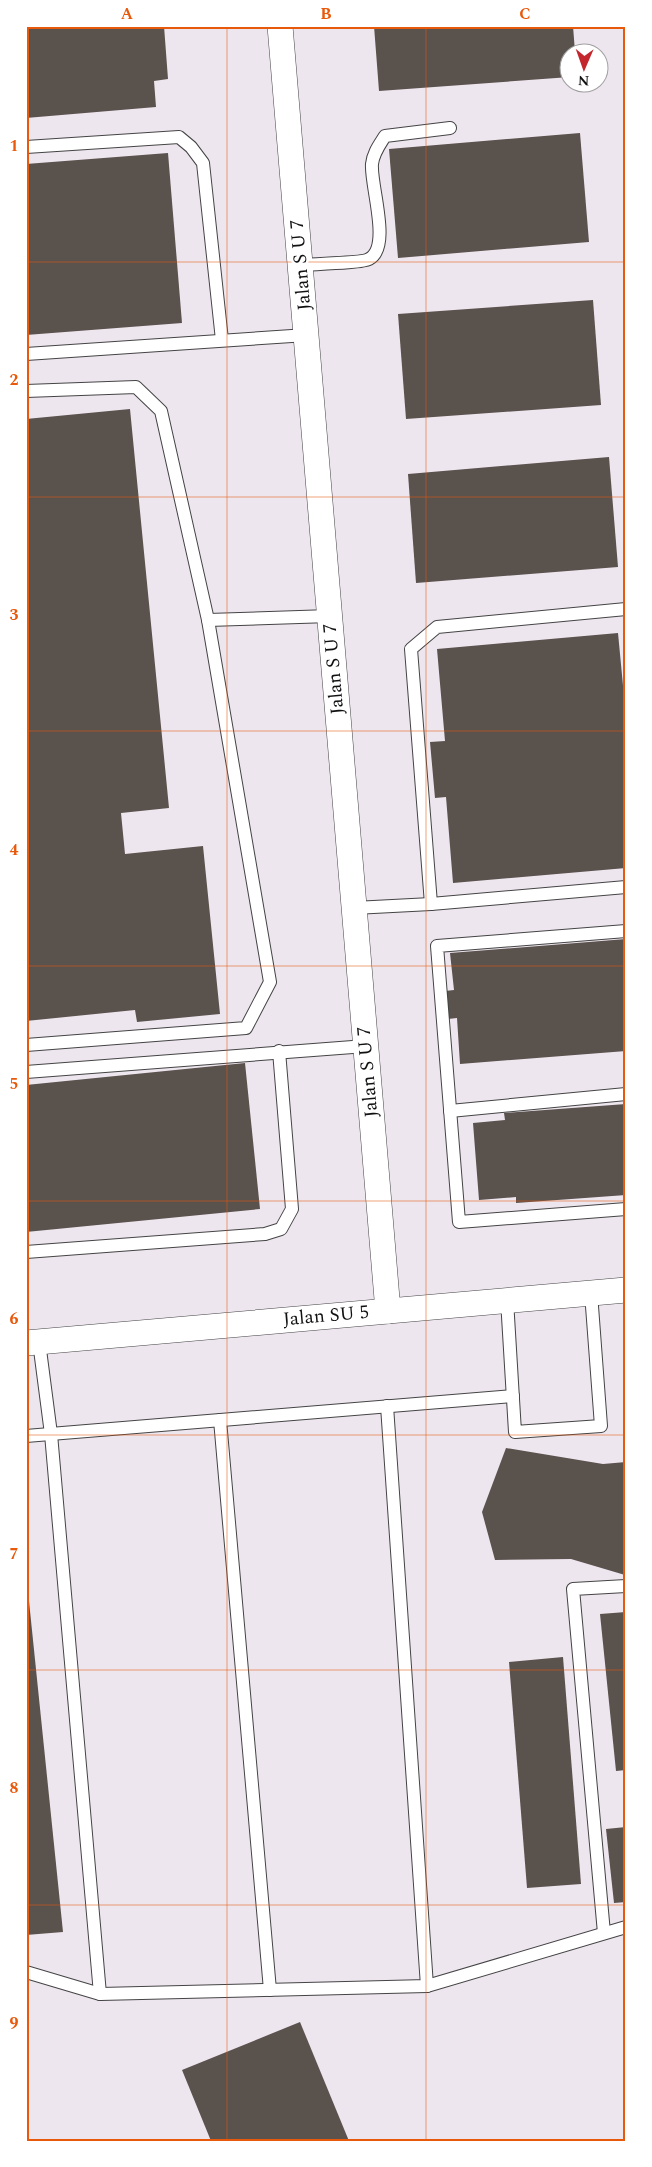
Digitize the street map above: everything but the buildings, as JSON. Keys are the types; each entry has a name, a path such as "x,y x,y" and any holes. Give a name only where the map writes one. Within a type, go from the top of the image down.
{"street":[{"name":"Jalan S U 7","path":"280,26 388,1311"},
{"name":"Jalan SU 5","path":"33,1342 626,1290"}],"lane":[{"path":"300,265 369,260 377,252 380,236 372,164 376,150 385,136 450,128"},
{"path":"26,147 178,137 191,147 203,163 222,340"},
{"path":"26,354 306,334"},
{"path":"26,391 136,387 161,411 208,620 270,982 246,1028 26,1045"},
{"path":"432,904 411,650 437,627 626,610"},
{"path":"208,620 330,616"},
{"path":"354,908 432,904 626,887"},
{"path":"626,931 437,946 459,1222 626,1209"},
{"path":"26,1072 279,1051 366,1046"},
{"path":"26,1252 265,1234 281,1229 292,1209 279,1051"},
{"path":"450,1111 626,1094"},
{"path":"507,1300 515,1432 601,1426 591,1294"},
{"path":"33,1342 51,1434 100,1994"},
{"path":"26,1436 513,1396"},
{"path":"387,1406 428,1986"},
{"path":"220,1420 270,1990"},
{"path":"604,1933 573,1589 626,1586"},
{"path":"26,1972 100,1994 428,1986 626,1927"}],"shaded area":[{"path":"26,26 626,26 626,2141 26,2141"}]}
